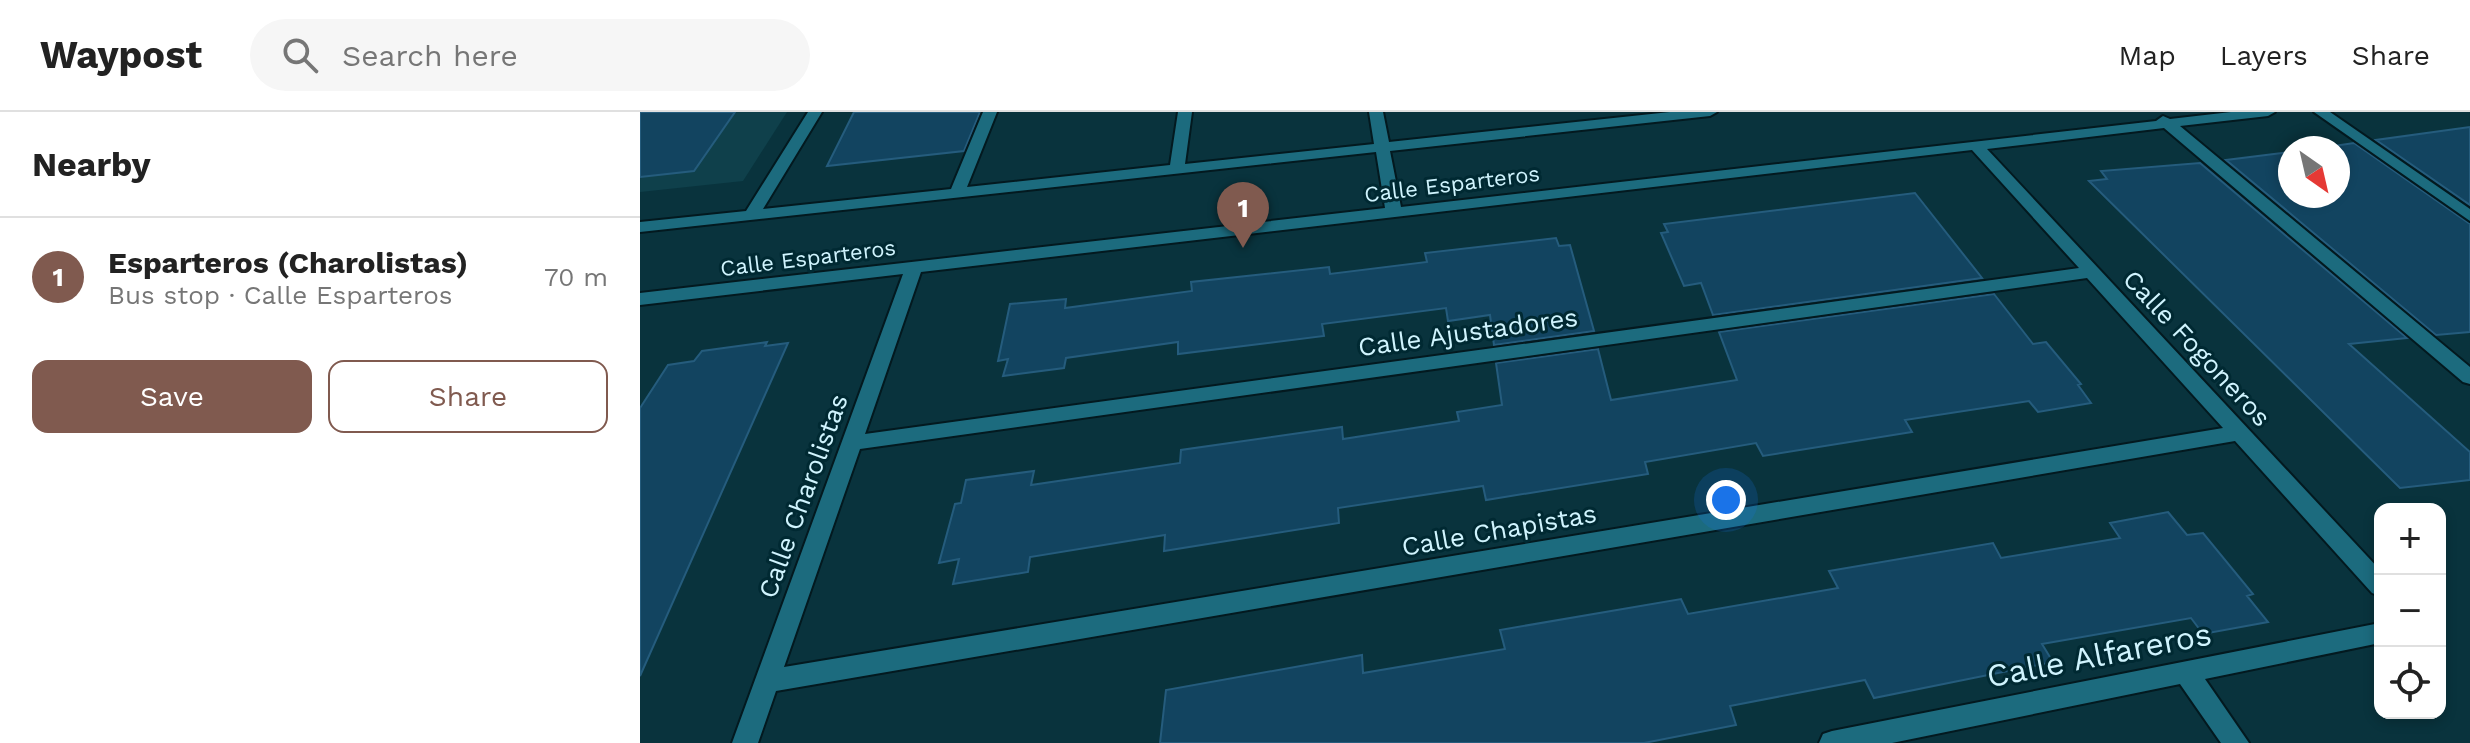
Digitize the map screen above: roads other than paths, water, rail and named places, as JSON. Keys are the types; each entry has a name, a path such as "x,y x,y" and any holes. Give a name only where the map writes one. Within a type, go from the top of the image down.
{"street":[{"path":"751,215 815,112"},
{"path":"957,193 990,112"},
{"path":"1177,169 1185,112"},
{"path":"1376,112 1394,213"},
{"name":"Calle Esparteros","path":"640,227 1710,112"},
{"name":"Calle Esparteros","path":"641,301 1976,146 2160,118 2268,112"},
{"path":"2321,112 2470,216"},
{"path":"2160,118 2470,377"},
{"name":"Calle Fogoneros","path":"1976,146 2374,579"},
{"name":"Calle Charolistas","path":"745,743 914,268"},
{"name":"Calle Ajustadores","path":"852,443 2092,272"},
{"name":"Calle Chapistas","path":"767,681 2240,433"},
{"name":"Calle Alfareros","path":"1832,743 2374,634"},
{"path":"2186,672 2236,743"}],"place":[{"name":"Esparteros (Charolistas)","path":"1243,248"}]}
